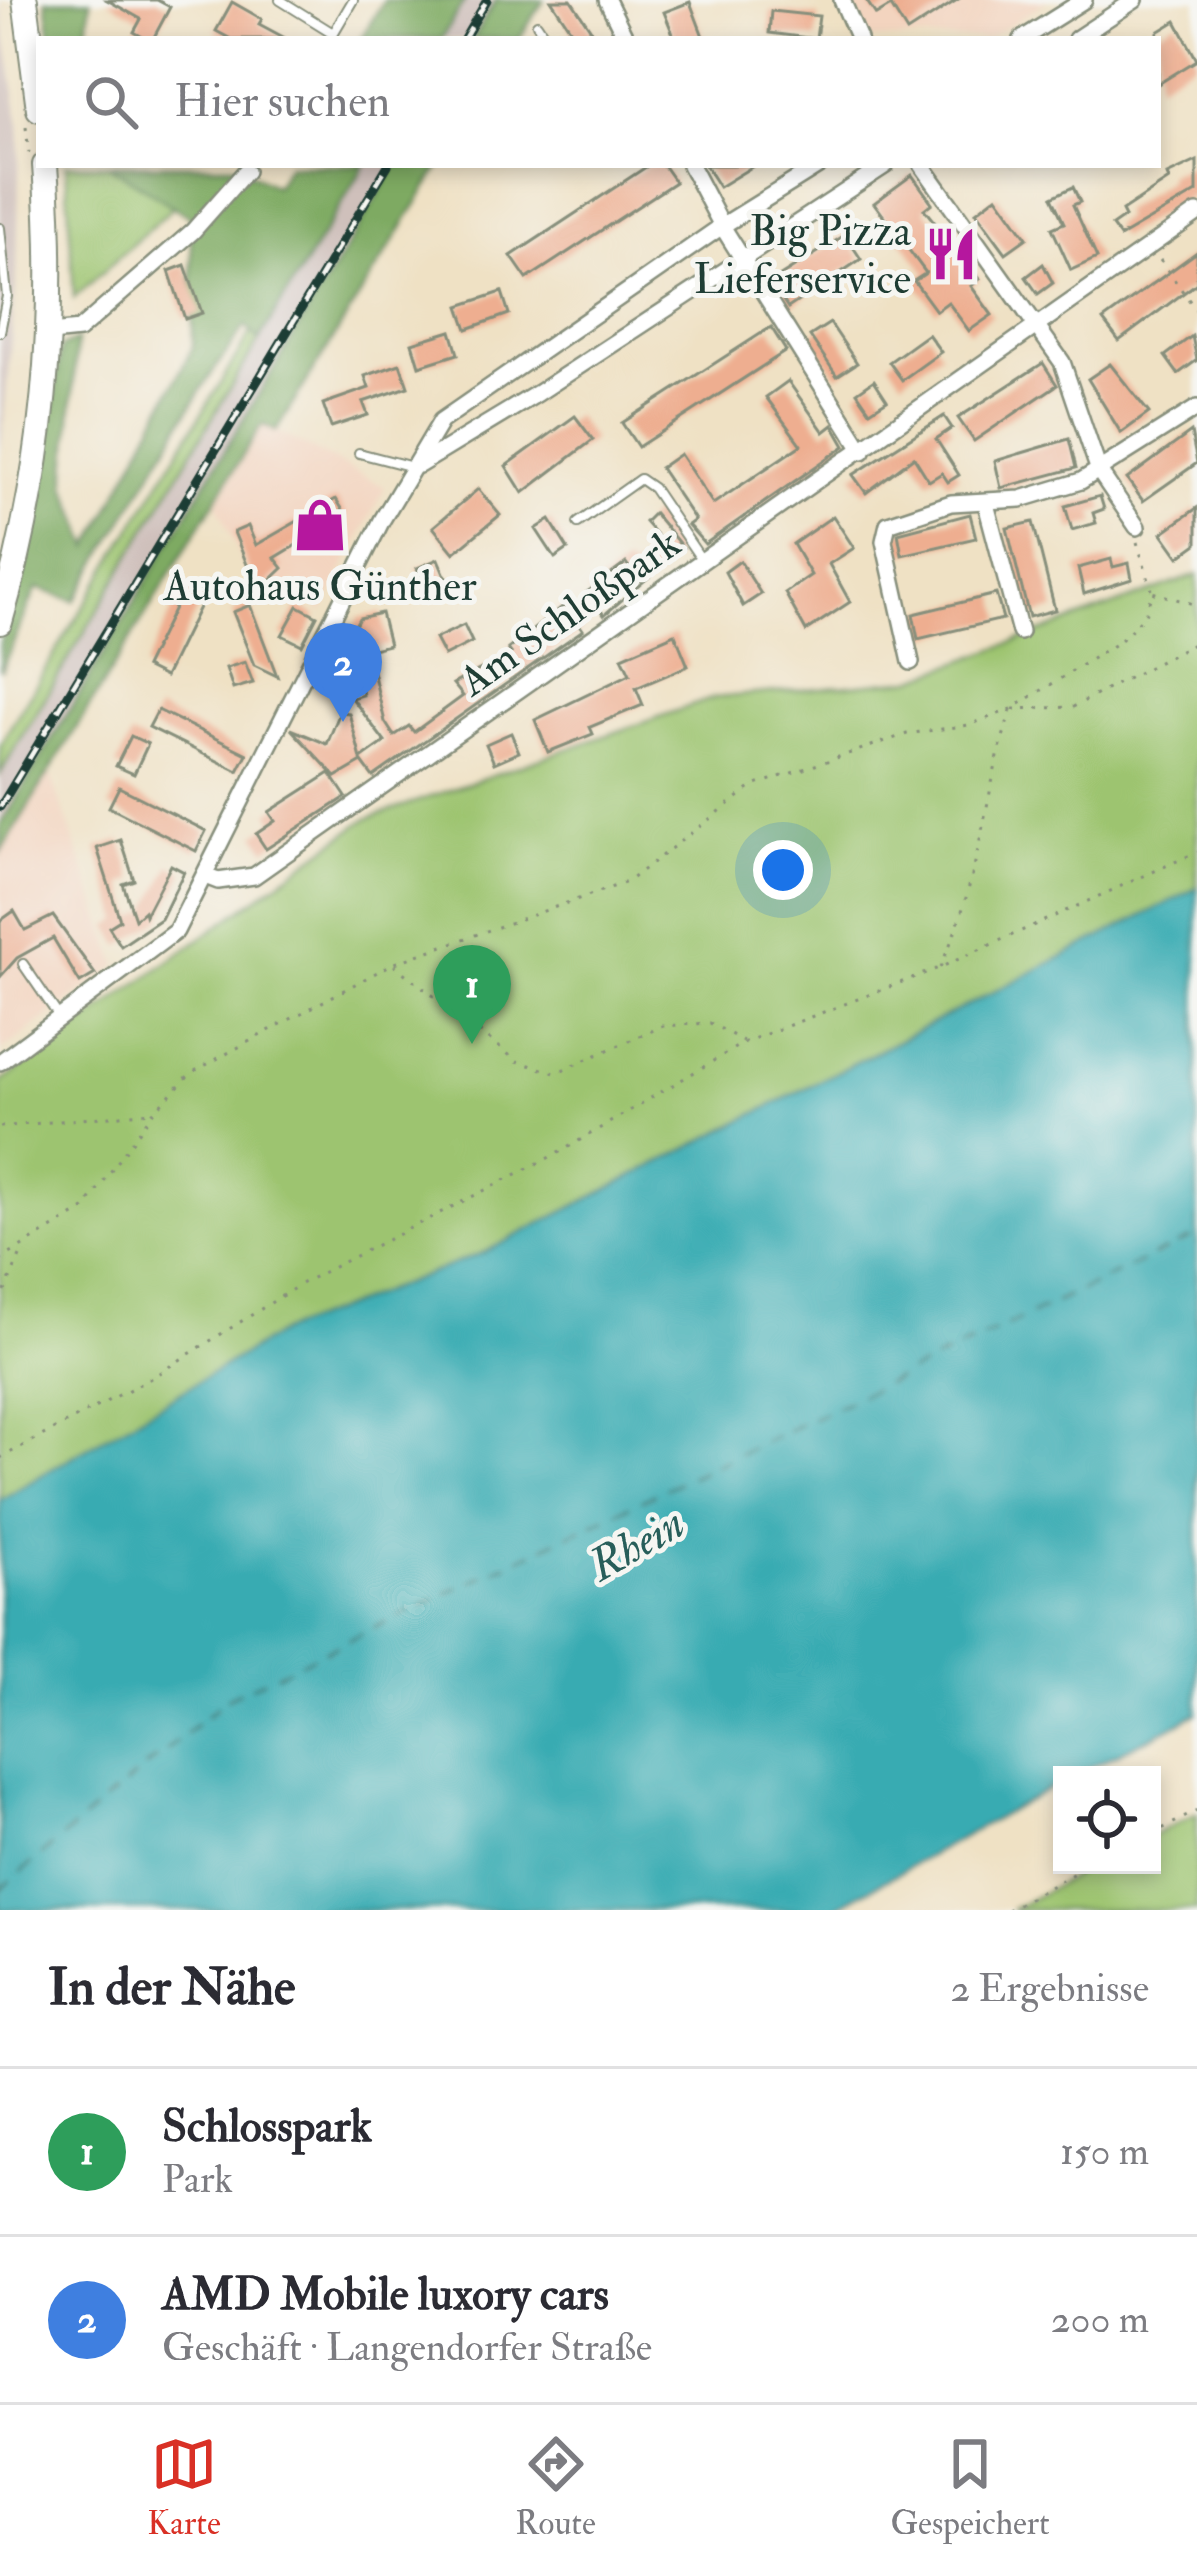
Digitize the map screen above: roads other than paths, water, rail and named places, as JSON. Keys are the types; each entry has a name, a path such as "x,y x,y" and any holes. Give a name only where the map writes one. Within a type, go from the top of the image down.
{"main road":[{"path":"25,0 33,118"},
{"path":"0,622 31,501 51,333 39,168"}],"street":[{"path":"607,0 622,36"},
{"path":"842,0 858,36"},
{"path":"1027,36 1084,0"},
{"path":"1081,36 1135,0"},
{"path":"51,333 79,330 193,231 249,168"},
{"path":"692,168 722,226 863,451"},
{"path":"0,1061 168,940 205,876 382,520 440,421 722,226 815,168"},
{"path":"414,467 882,168"},
{"path":"924,168 1073,384 1100,471 1137,527"},
{"name":"Am Schloßpark","path":"205,876 218,881 254,876 1197,213"},
{"path":"911,662 884,532 888,524 951,503 986,505 1057,490 1100,471 1197,408"},
{"path":"986,505 1020,632"}],"lane":[{"path":"280,0 331,36 353,0"},
{"path":"537,24 545,36"},
{"path":"0,228 8,296 0,332"},
{"path":"359,453 414,467"},
{"path":"578,523 640,479 653,488 702,560"},
{"path":"23,964 61,1020"}],"water":[{"name":"Rhein","path":"1197,888 1197,1714 1093,1766 1053,1766 1053,1787 831,1910 0,1910 0,1500 281,1332 483,1253"}],"railway":[{"path":"466,36 487,0"},
{"path":"0,807 386,168"}],"place":[{"name":"Big Pizza Lieferservice","path":"951,254"},
{"name":"Autohaus Günther","path":"320,525"},
{"name":"AMD Mobile luxory cars","path":"343,722"},
{"name":"Schlosspark","path":"472,1044"}]}
